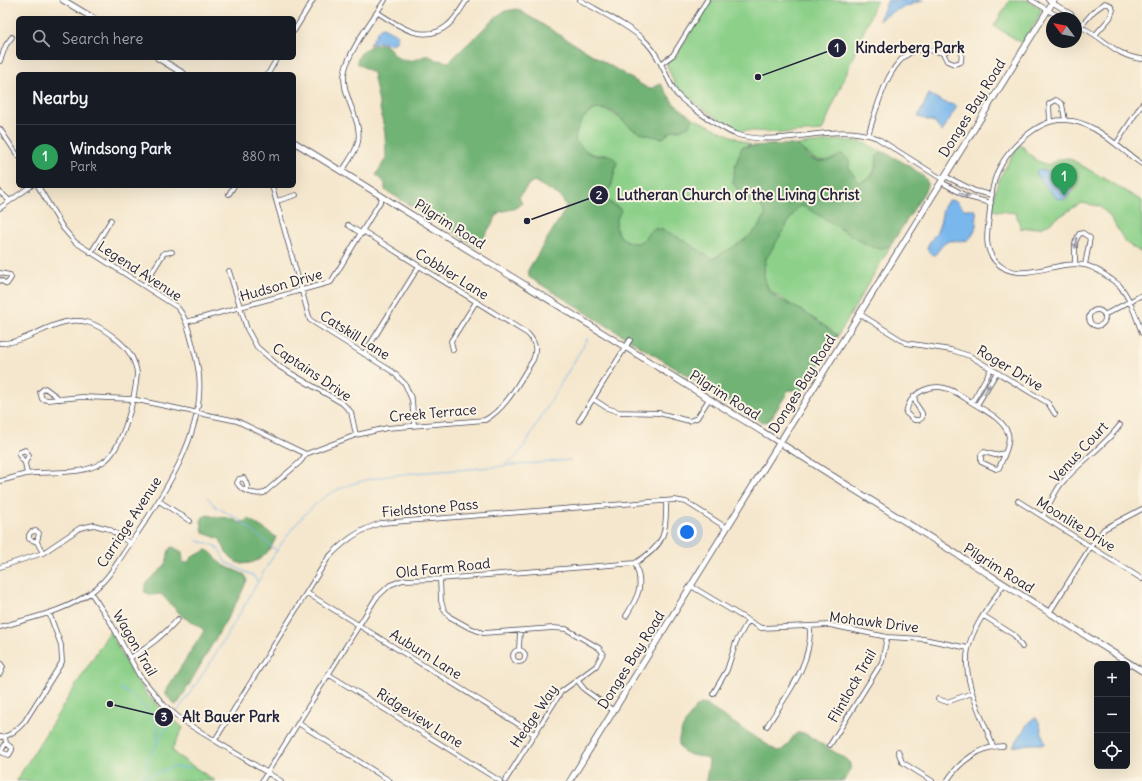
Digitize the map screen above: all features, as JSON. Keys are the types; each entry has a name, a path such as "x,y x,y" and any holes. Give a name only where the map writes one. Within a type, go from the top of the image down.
{"street":[{"path":"63,0 90,16"},
{"path":"296,28 313,0"},
{"path":"342,171 357,147 359,140 359,132 346,91 345,70 349,57 385,0"},
{"path":"377,12 403,29 420,34 436,32 449,25 467,0"},
{"path":"580,0 647,42 662,63 674,91 683,102 735,133 756,138 849,132 868,135 877,138 942,179 943,183 968,197 991,203"},
{"path":"662,63 673,55 707,0"},
{"path":"1031,0 1050,12"},
{"path":"1051,1 1067,12"},
{"name":"Donges Bay Road","path":"570,781 860,314 1047,10 1051,1"},
{"path":"1082,22 1105,3 1110,5 1113,10 1110,18 1094,35"},
{"path":"1082,28 1117,52 1126,56 1142,59"},
{"path":"0,61 6,45 12,37"},
{"path":"868,135 892,72 898,61 919,50 943,52 954,47 962,50 961,62 954,64 947,61 943,52"},
{"path":"161,60 181,72"},
{"path":"269,72 276,60"},
{"path":"1050,122 1048,109 1049,104 1052,101 1062,104 1065,120"},
{"path":"1116,144 1142,104"},
{"path":"1142,164 1128,155 1101,133 1085,125 1065,120 1050,122 1031,130 1015,145 998,172 994,182 987,237 988,251 996,262 1008,270 1024,273 1075,264 1085,265 1101,272 1120,285 1130,302 1142,333"},
{"path":"0,129 16,153"},
{"name":"Pilgrim Road","path":"296,143 780,443 1142,671"},
{"path":"942,179 947,177 975,191 992,195"},
{"path":"0,208 28,188"},
{"name":"Legend Avenue","path":"39,188 63,228 76,242 177,307 186,322 199,376 199,394 196,413"},
{"path":"229,194 233,188"},
{"name":"Catskill Lane","path":"273,188 310,320 393,372 406,384 412,400 414,426"},
{"path":"0,192 10,201"},
{"path":"277,201 296,195"},
{"name":"Hudson Drive","path":"186,322 240,309 331,282 363,232 383,197"},
{"path":"91,253 111,220"},
{"name":"Cobbler Lane","path":"348,225 363,232 528,334"},
{"path":"1075,264 1076,238 1079,234 1083,233 1090,238 1085,265"},
{"path":"144,285 164,253 172,252"},
{"path":"364,354 419,266"},
{"name":"Captains Drive","path":"230,271 247,329 257,347 280,367 342,403 351,412 356,435"},
{"path":"0,273 10,275 11,278 7,284 0,280"},
{"path":"1104,315 1142,295"},
{"path":"453,350 451,341 476,302"},
{"name":"Roger Drive","path":"860,314 906,343 951,350 970,356 1048,404 1055,414"},
{"path":"0,342 14,341 71,320 90,323 117,339 130,354 137,372 126,426 117,448 105,461 90,469 75,472 27,474 0,481"},
{"name":"Creek Terrace","path":"306,454 356,435 387,428 477,422 485,420 496,413 505,403 533,360 536,353 535,344 528,334"},
{"path":"579,421 630,340"},
{"path":"972,402 991,369"},
{"path":"977,405 997,372"},
{"path":"914,396 916,404 922,413 922,418 919,420 914,420 906,413 914,396 922,390 930,387 952,390 1001,420 1008,434 1005,453 1000,468 996,469 982,462 980,458 984,452 995,455 1005,453"},
{"path":"60,399 82,397 132,398 237,421 306,454 300,462 264,493 259,494 247,491"},
{"path":"593,399 607,408 619,412 659,413 689,421 697,418 709,399"},
{"name":"Carriage Avenue","path":"0,628 49,613 74,603 91,593 111,573 159,501 181,460 196,413"},
{"name":"Venus Court","path":"1043,516 1060,485 1076,468 1108,441 1120,425"},
{"path":"25,463 27,474"},
{"name":"Fieldstone Pass","path":"215,740 328,558 350,537 366,528 381,523 675,500 686,502 727,528"},
{"path":"159,501 190,521"},
{"name":"Old Farm Road","path":"262,781 376,598 390,585 403,580 440,579 635,563 651,553 665,532 666,501"},
{"name":"Moonlite Drive","path":"1018,502 1043,516 1142,579"},
{"path":"1049,613 1091,546 1104,529 1142,509"},
{"path":"0,567 43,553 80,528 94,525 109,529 130,543"},
{"path":"37,542 43,553"},
{"path":"626,616 638,597 640,584 635,563"},
{"path":"440,579 441,601 444,610 450,617 483,633 520,631 519,650"},
{"path":"994,746 972,693 967,669 968,648 974,633 1004,584"},
{"name":"Mohawk Drive","path":"691,586 761,628 830,626 887,637 924,639 968,648"},
{"name":"Wagon Trail","path":"91,593 111,623 139,675 149,689 179,717 281,781"},
{"name":"Auburn Lane","path":"307,593 534,734"},
{"path":"6,743 2,737 18,728 25,721 62,662 61,645 49,613"},
{"path":"984,616 1014,634 1022,648"},
{"path":"130,658 146,649 165,635 178,619"},
{"path":"713,694 727,670 736,642 748,621"},
{"path":"767,726 805,665 811,640 810,626"},
{"name":"Hedge Way","path":"506,781 561,692 596,666 603,653 595,646 566,630 553,628 520,631"},
{"name":"Flintlock Trail","path":"830,745 882,662 887,637"},
{"path":"0,664 3,667 0,674"},
{"name":"Ridgeview Lane","path":"328,674 500,781"},
{"path":"577,680 586,690 614,711"},
{"path":"938,699 945,702 972,693"},
{"path":"298,723 390,781"},
{"path":"947,781 953,772 976,754 994,746 1003,746"},
{"path":"898,751 902,762 932,781"}],"green space":[{"path":"711,0 877,0 822,131 788,133 735,130 678,92 666,63 675,57"},
{"path":"1010,0 1027,0 1041,9 1038,19 1022,43 994,26"},
{"path":"517,9 647,88 650,89 661,84 674,104 693,118 692,122 688,126 668,133 663,138 640,133 630,127 611,111 603,109 596,109 590,112 581,121 575,141 591,154 598,156 608,155 614,158 617,162 611,187 604,194 606,200 621,210 616,221 616,228 619,235 629,242 636,243 643,241 651,230 658,229 672,234 712,259 750,236 766,214 762,207 743,198 732,181 742,147 793,145 801,148 808,156 816,161 829,160 842,154 849,160 849,169 859,182 868,179 871,176 875,169 877,156 883,152 908,165 925,178 927,185 923,194 891,245 885,247 877,248 867,245 805,207 800,206 795,211 766,259 764,271 766,284 776,297 804,312 837,335 803,391 789,390 770,420 766,422 760,421 529,277 528,270 565,210 566,205 560,196 534,181 529,184 519,197 522,204 513,209 499,212 478,247 385,190 385,183 376,175 386,158 385,133 373,73 357,63 360,55 367,48 381,44 388,46 395,56 400,59 414,60 427,55 437,60 449,62 497,16 505,11"},
{"path":"596,109 602,109 612,113 633,129 648,135 663,138 673,130 681,130 693,120 693,118 751,145 742,147 735,167 743,198 762,207 766,214 756,229 743,241 712,259 679,238 658,229 650,231 642,241 638,243 632,243 624,239 616,231 619,208 606,200 604,194 611,187 617,162 606,154 597,155 589,152 575,141 578,126 583,118"},
{"path":"841,140 862,142 883,152 877,156 875,169 868,179 859,182 849,169 849,160 830,162 814,159 796,145"},
{"path":"1020,144 1036,160 1047,165 1059,159 1069,158 1142,201 1142,253 1126,243 1109,215 1099,206 1081,203 1043,227 1021,229 1016,213 990,210 996,189 1007,164"},
{"path":"800,206 805,207 885,248 891,245 836,339 837,335 770,291 766,283 764,267 766,259 795,211"},
{"path":"208,515 235,520 240,523 249,519 276,537 270,549 261,558 249,563 236,562 226,552 220,539 203,533 201,521 203,517"},
{"path":"173,547 182,552 184,563 187,563 194,555 206,550 209,551 223,565 245,575 247,580 240,596 179,702 175,705 166,695 166,690 204,631 182,616 161,594 150,595 144,591 147,582 164,566 170,548"},
{"path":"110,631 128,667 147,695 183,728 172,749 175,754 215,781 16,781"},
{"path":"701,704 706,705 777,751 786,747 797,733 804,733 849,761 849,774 844,781 706,781 709,761 706,757 696,756 683,751 679,742 682,729 695,709"}],"water":[{"path":"888,0 924,0 894,11 879,20"},
{"path":"383,27 398,35 396,42 391,44 378,42 369,45 379,29"},
{"path":"929,94 943,102 957,106 942,132 934,122 918,117"},
{"path":"1037,170 1053,172 1068,180 1073,189 1065,200 1056,198 1036,174"},
{"path":"949,200 956,201 964,209 973,209 976,211 977,218 975,231 968,240 946,242 935,255 931,254 927,248 940,225 944,206"},
{"path":"1035,717 1039,722 1045,744 1029,744 1013,747 1028,723"}],"waterway":[{"path":"504,465 512,461 521,451 588,338"},
{"path":"176,713 212,659 279,547 299,521 322,499 337,490 354,483 392,475 571,460"},
{"path":"207,497 216,507 238,519 277,551"},
{"path":"197,541 212,544 218,548 225,562 254,576 257,581"},
{"path":"120,688 152,715 158,729 157,742"},
{"path":"141,781 149,757 175,715"},
{"path":"142,778 173,767 191,768"}],"place":[{"name":"Kinderberg Park","path":"758,77"},
{"name":"Windsong Park","path":"1064,196"},
{"name":"Lutheran Church of the Living Christ","path":"527,221"},
{"name":"Alt Bauer Park","path":"110,704"}]}
